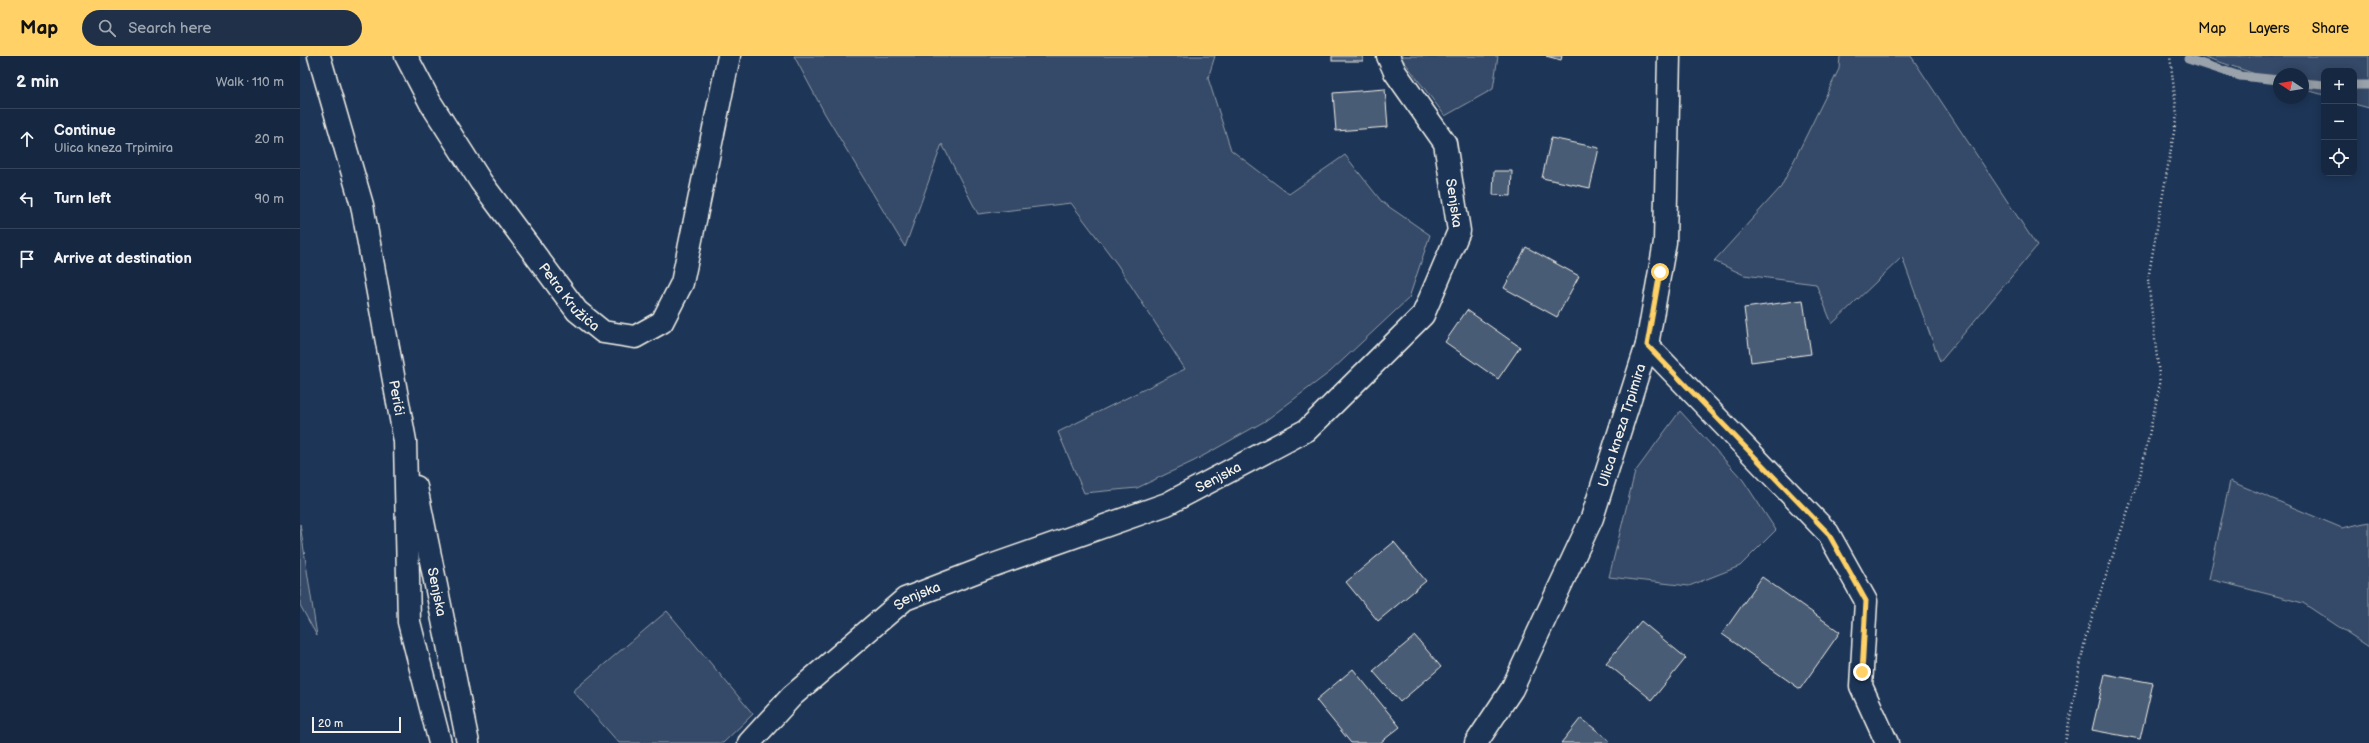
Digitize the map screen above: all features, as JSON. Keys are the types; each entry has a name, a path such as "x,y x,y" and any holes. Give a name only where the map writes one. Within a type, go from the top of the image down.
{"street":[{"name":"Perići","path":"319,56 362,205 405,441 409,622 440,743"},
{"name":"Petra Kružića","path":"406,56 430,102 481,182 577,311 603,332 635,337 662,322 682,283 729,56"},
{"name":"Senjska","path":"749,743 792,696 906,599 988,567 1167,504 1307,430 1423,315 1459,231 1445,143 1395,72 1388,56"},
{"name":"Ulica kneza Trpimira","path":"1476,743 1512,689 1592,518 1647,345 1665,242 1670,56"},
{"path":"1647,345 1828,533 1866,601 1861,686 1887,743"},
{"name":"Senjska","path":"405,441 427,538 468,743"}],"path":[{"path":"2065,743 2086,635 2141,472 2160,384 2148,279 2177,115 2170,56"}],"shaded area":[{"path":"794,56 1215,56 1208,78 1231,150 1289,194 1345,155 1382,202 1430,235 1409,298 1330,372 1265,421 1194,461 1137,488 1084,493 1058,432 1185,369 1117,264 1071,203 978,214 942,144 905,247 825,114"},
{"path":"1400,56 1498,56 1493,89 1445,116"},
{"path":"1840,56 1911,56 2037,246 1940,362 1902,257 1832,324 1816,284 1744,275 1714,261 1781,187 1839,69"},
{"path":"2202,56 2369,56 2369,108 2357,105 2357,68 2321,68 2321,94 2309,91 2309,68 2273,68 2273,80"},
{"path":"1680,411 1743,480 1776,530 1740,566 1689,586 1609,577 1635,472"},
{"path":"2230,481 2342,528 2369,522 2369,647 2303,603 2209,579"},
{"path":"300,524 317,636 300,605"},
{"path":"667,611 753,714 723,743 619,743 573,691"}],"building":[{"path":"1332,56 1363,56 1363,61 1332,61"},
{"path":"1546,56 1562,56 1561,60"},
{"path":"1385,89 1388,127 1336,131 1333,93"},
{"path":"1551,138 1599,148 1590,188 1542,178"},
{"path":"1494,171 1512,171 1511,196 1493,195"},
{"path":"1526,247 1579,276 1557,317 1504,288"},
{"path":"1803,300 1811,354 1751,362 1744,308"},
{"path":"1467,310 1520,347 1498,379 1445,342"},
{"path":"1394,542 1426,581 1378,621 1346,582"},
{"path":"1762,577 1840,632 1800,689 1722,634"},
{"path":"1641,621 1686,658 1652,700 1606,663"},
{"path":"1415,636 1441,667 1400,702 1373,671"},
{"path":"1353,669 1400,727 1380,743 1351,743 1316,700"},
{"path":"2105,674 2153,683 2140,739 2092,730"},
{"path":"1581,718 1610,741 1608,743 1561,743"}],"waterway":[{"path":"2188,59 2240,76 2273,79"},
{"path":"2309,84 2321,85"},
{"path":"2357,85 2369,85"}],"route":[{"path":"1660,272 1647,345 1828,533 1866,601 1862,672"}]}
